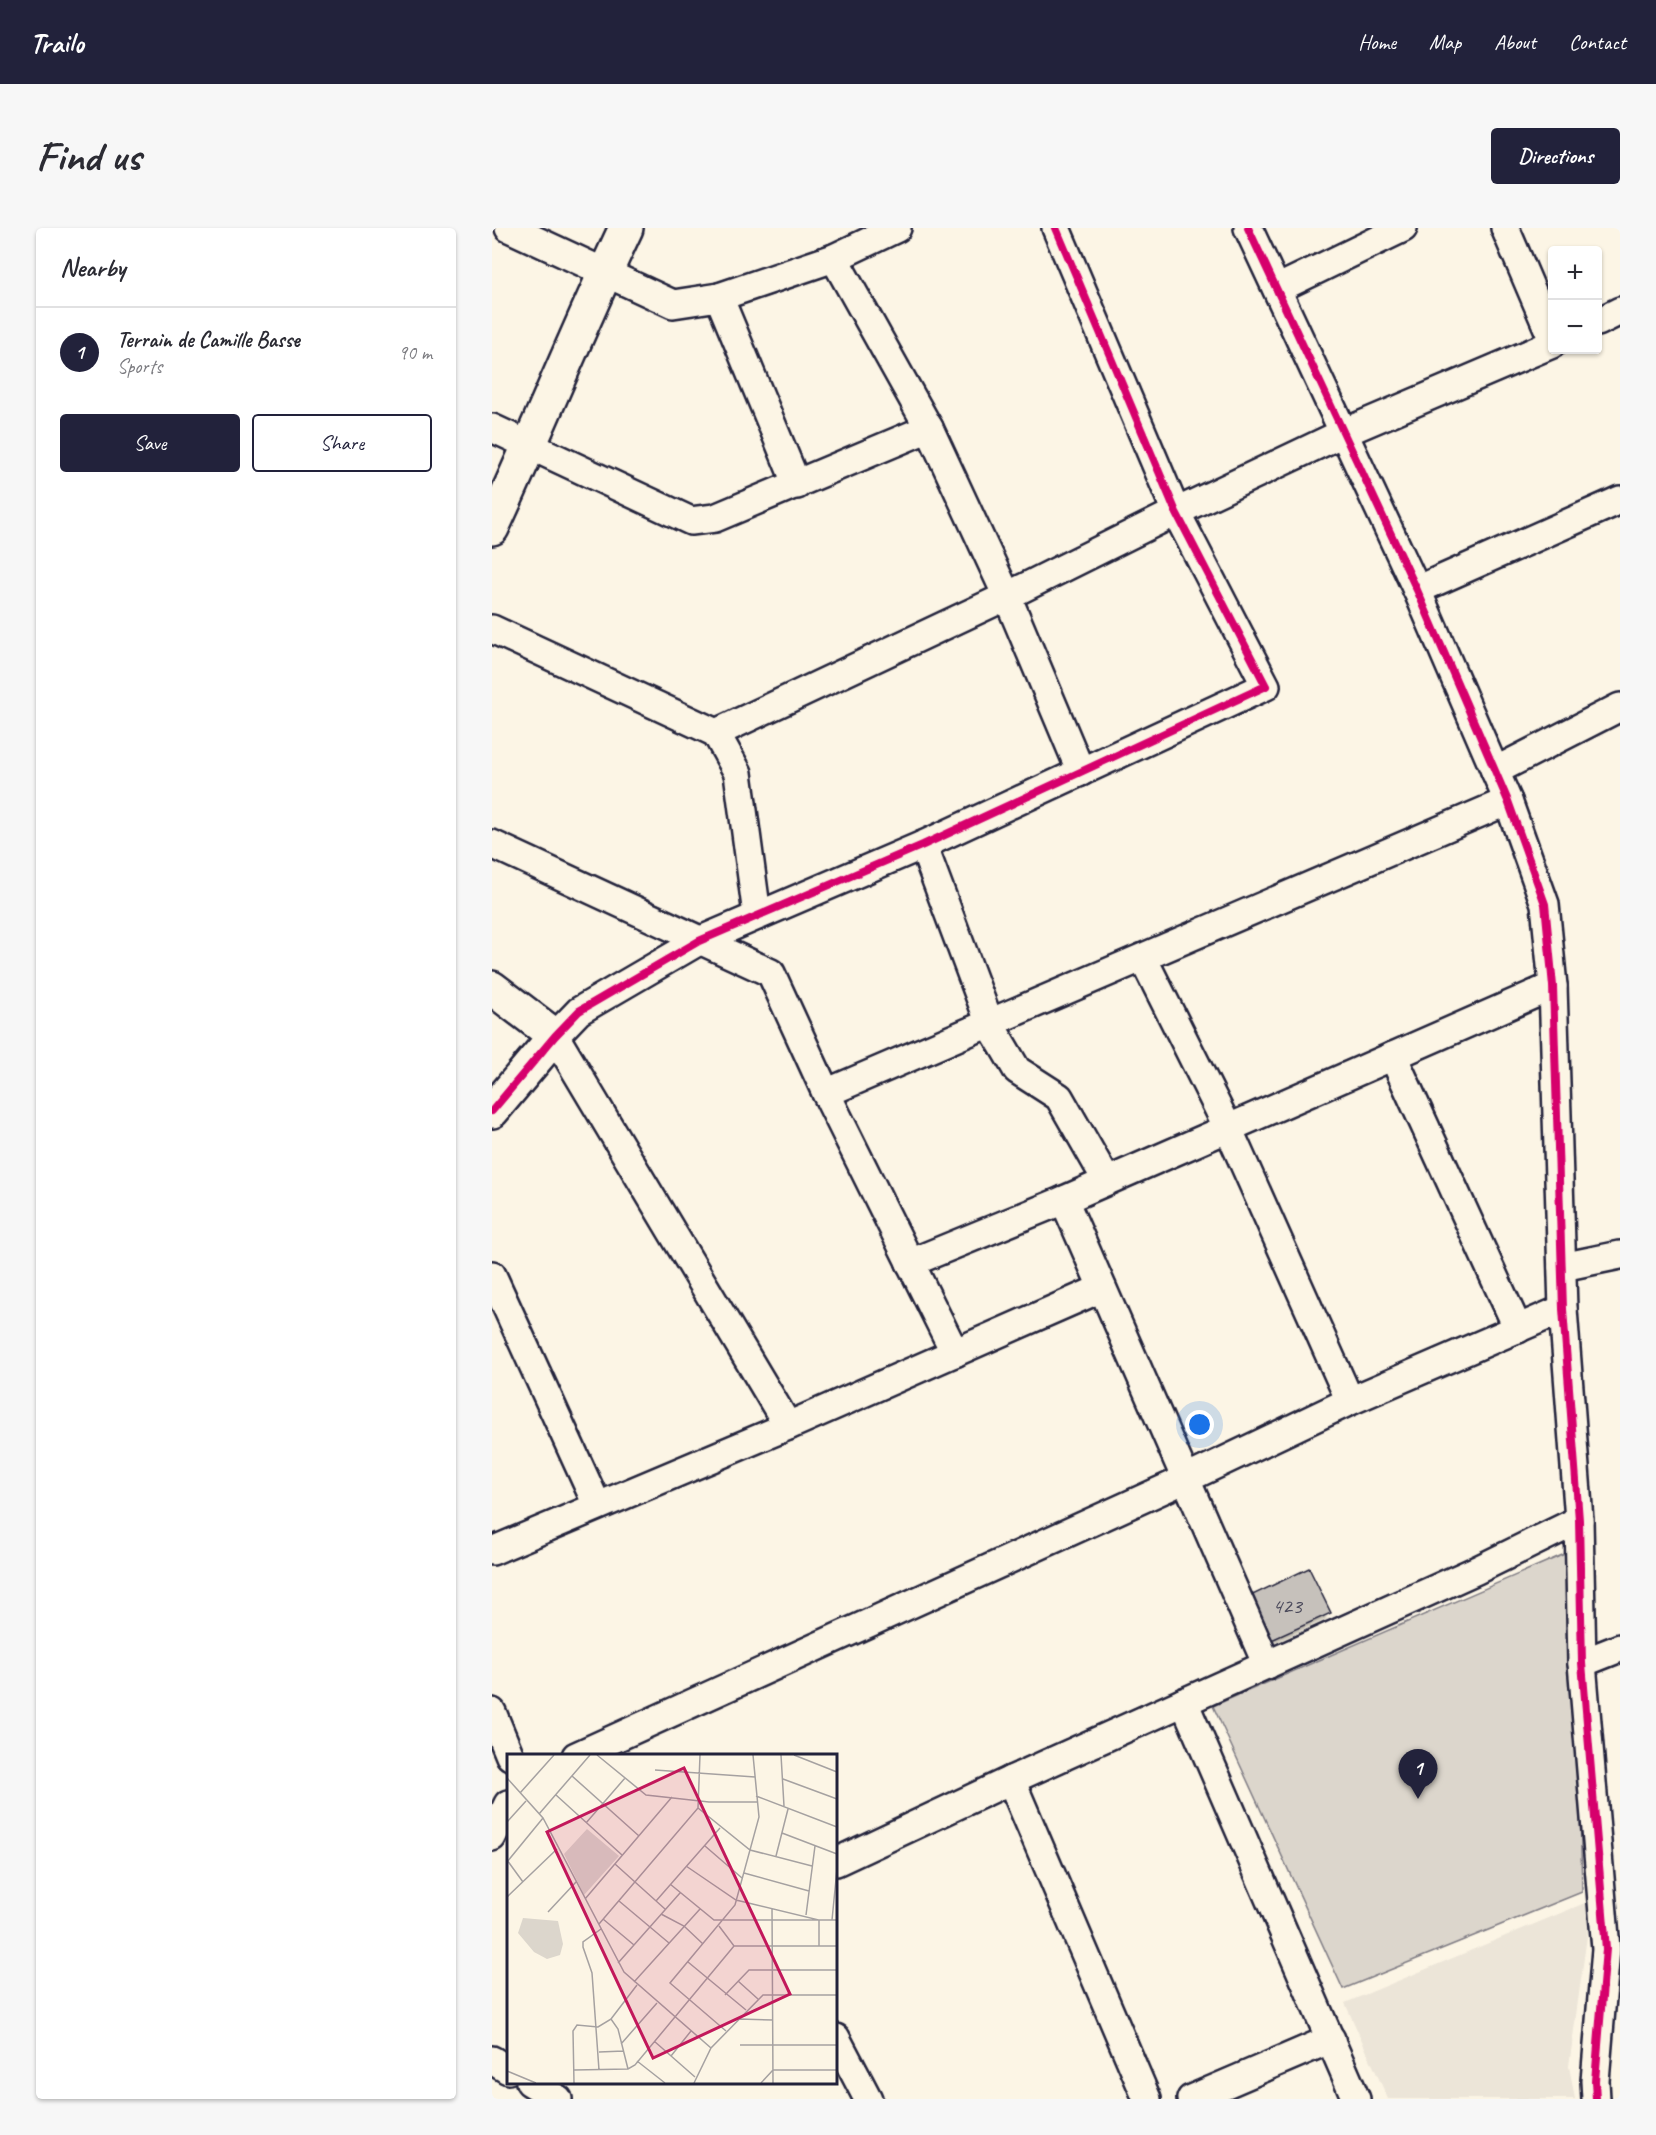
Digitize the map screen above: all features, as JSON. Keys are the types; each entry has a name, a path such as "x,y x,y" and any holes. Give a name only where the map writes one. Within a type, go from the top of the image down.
{"street":[{"path":"509,228 673,304 719,297 834,258 897,228"},
{"path":"492,528 626,228"},
{"path":"492,1111 579,1011 699,941 922,845 1266,686 1176,512 1056,228"},
{"path":"1248,228 1417,590 1508,801 1545,904 1553,986 1563,1309 1579,1520 1582,1663 1613,1947 1594,2081 1596,2099"},
{"path":"1277,290 1403,228"},
{"path":"1505,228 1548,329"},
{"path":"834,258 929,428 1007,596 1081,772"},
{"path":"719,297 797,485"},
{"path":"1602,320 1620,311"},
{"path":"716,733 1007,596 1176,512 1343,433 1548,346"},
{"path":"492,428 691,521 715,518 929,428"},
{"path":"1417,590 1620,500"},
{"path":"492,629 716,733 738,772 757,915"},
{"path":"1495,771 1620,707"},
{"path":"826,1093 1508,801"},
{"path":"492,844 771,973 826,1093 955,1353"},
{"path":"922,845 990,1024 1017,1070 1059,1098 1107,1181"},
{"path":"1143,958 1228,1128 1350,1401"},
{"path":"910,1263 1064,1200 1553,986"},
{"path":"492,988 555,1036 788,1426"},
{"path":"1393,1056 1518,1329"},
{"path":"1064,1200 1267,1665"},
{"path":"1562,1267 1620,1255"},
{"path":"492,1275 597,1505"},
{"path":"492,1551 788,1426 1102,1288"},
{"path":"578,1754 1186,1479 1350,1401 1563,1309"},
{"path":"837,1862 1011,1780 1477,1570 1579,1520"},
{"path":"1582,1663 1620,1648"},
{"path":"1184,1702 1356,2099"},
{"path":"492,1712 510,1754"},
{"path":"1011,1780 1147,2099"},
{"path":"507,1806 492,1839 507,1850"},
{"path":"1191,2099 1331,2039"},
{"path":"837,2040 868,2099"},
{"path":"492,2060 507,2069"},
{"path":"533,2084 558,2099"}],"shaded area":[{"path":"1574,1550 1582,1892 1343,1989 1213,1706"},
{"path":"1592,1900 1569,2066 1575,2099 1388,2099 1345,2003"}],"building":[{"path":"1309,1568 1331,1613 1265,1643 1244,1599"}],"cycle path":[{"path":"492,1111 579,1011 699,941 923,845 1266,686 1176,512 1056,228"},
{"path":"1248,228 1417,590 1508,801 1545,904 1553,986 1563,1309 1579,1520 1582,1663 1606,1949 1595,2081 1596,2099"}],"place":[{"name":"Terrain de Camille Basse","path":"1418,1799"}]}
